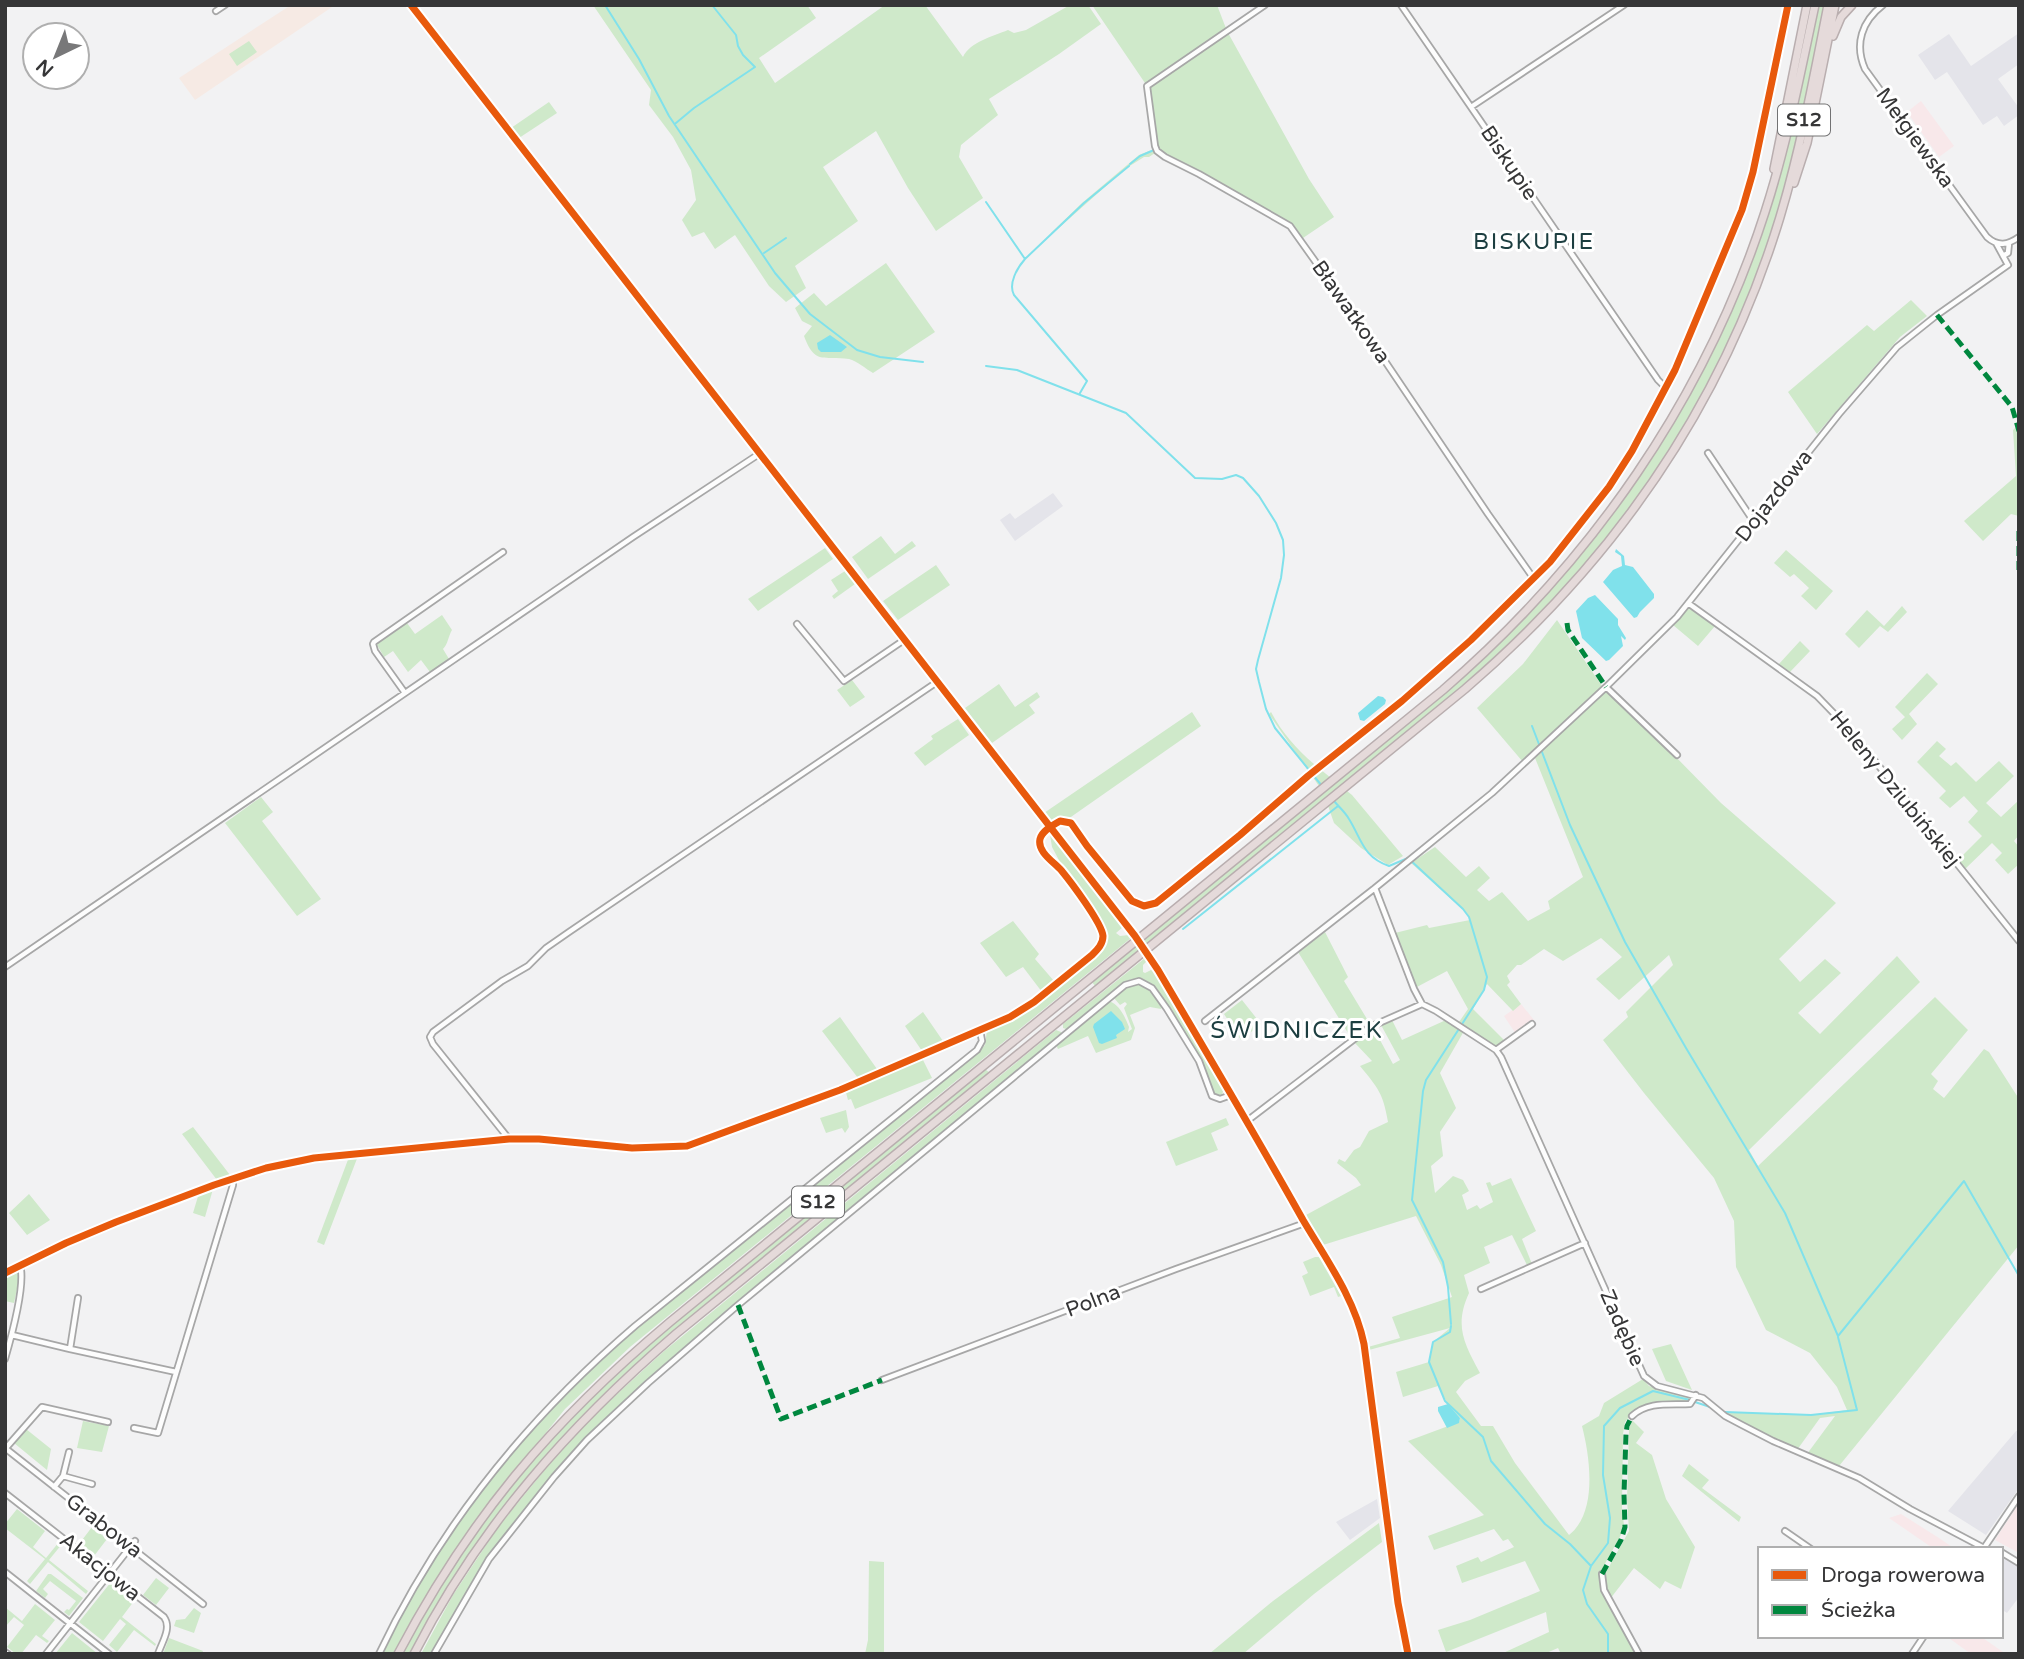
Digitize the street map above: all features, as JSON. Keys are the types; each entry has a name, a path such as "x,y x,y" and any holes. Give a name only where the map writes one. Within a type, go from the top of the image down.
{"highway":[{"path":"1771,194 1776,155 1807,5"},
{"name":"S12","path":"397,1654 430,1594 477,1524 528,1458 595,1387 680,1313 1443,690 1510,628 1565,568 1611,511 1665,430 1709,351 1745,269 1771,194 1815,5"},
{"name":"S12","path":"414,1654 459,1576 504,1511 559,1444 606,1396 699,1316 1359,776 1508,651 1572,586 1626,520 1665,464 1712,384 1749,303 1775,233 1800,141 1828,5"},
{"path":"1775,233 1807,143 1835,5"},
{"path":"1822,70 1838,23 1852,5"}],"street":[{"path":"216,11 225,5"},
{"path":"411,5 1153,962 1350,1302 1361,1329 1398,1608 1408,1654"},
{"name":"Bławatkowa","path":"1265,5 1147,86 1157,151 1290,226 1534,579"},
{"name":"Biskupie","path":"1401,5 1666,388"},
{"path":"1471,107 1625,5"},
{"path":"5,1273 116,1222 266,1168 314,1158 509,1139 546,1139 632,1148 687,1146 840,1090 1028,1007 1093,954 1102,942 1098,922 1065,875 1042,850 1040,838 1050,828 1060,821 1071,823 1128,897 1140,905 1152,905 1160,901 1427,680 1480,632 1557,554 1614,480 1666,388 1748,192 1788,5"},
{"name":"Mełgiewska","path":"1883,5 1873,13 1863,30 1859,51 1865,69 1987,237 1996,243 2003,257"},
{"path":"1996,243 2009,243 2019,237"},
{"path":"2003,257 2008,253 2009,243"},
{"name":"Dojazdowa","path":"1205,1021 1376,888 1492,793 1606,687 1688,604 1839,414 1897,347 2008,265 2003,257"},
{"path":"1708,453 1754,522"},
{"path":"5,967 759,454"},
{"path":"405,693 375,650 374,642 503,552"},
{"name":"Heleny Dziubińskiej","path":"1688,604 1825,702 2019,942"},
{"path":"797,624 844,681 904,640"},
{"path":"509,1139 433,1044 430,1037 433,1032 528,966 546,948 569,932 937,682"},
{"path":"1606,687 1677,755"},
{"path":"1247,1121 1370,1027 1422,1004 1376,888"},
{"path":"434,1654 489,1559 587,1440 738,1305 1125,985 1139,981 1152,988 1199,1061 1212,1096 1220,1099 1231,1095"},
{"name":"Zadębie","path":"1422,1004 1496,1050 1644,1376 1657,1386 1718,1409 1725,1416 1773,1441 1859,1478 1910,1509 1985,1547 1993,1547"},
{"path":"1496,1050 1532,1024"},
{"path":"379,1654 401,1608 461,1513 552,1403 635,1326 977,1050 982,1041 980,1030"},
{"path":"134,1428 158,1433 233,1179"},
{"name":"Polna","path":"882,1380 1305,1223"},
{"path":"1481,1289 1585,1242"},
{"path":"5,1359 12,1335 21,1279 20,1265"},
{"path":"69,1349 78,1298"},
{"path":"12,1335 176,1372"},
{"path":"1632,1416 1650,1406 1687,1404 1694,1399"},
{"path":"5,1448 41,1407 108,1422"},
{"name":"Grabowa","path":"5,1448 203,1604"},
{"path":"54,1487 63,1476 69,1452"},
{"path":"63,1476 92,1484"},
{"name":"Akacjowa","path":"5,1493 166,1619 167,1630 158,1654"},
{"path":"1985,1547 2019,1496"},
{"path":"1785,1531 1808,1547"},
{"path":"46,1654 135,1541"},
{"path":"2003,1553 2019,1563"},
{"path":"5,1572 109,1654"},
{"path":"1602,1574 1604,1590 1639,1654"},
{"path":"1912,1654 1923,1638"}],"shaded area":[{"path":"291,5 335,5 195,100 179,78"},
{"path":"2019,33 2019,64 1998,79 2019,108 2019,115 2004,126 1997,116 1983,125 1947,72 1935,80 1918,55 1949,34 1971,66"},
{"path":"1921,101 1954,146 1939,157 1907,112"},
{"path":"1053,493 1063,506 1015,541 1000,520 1010,513 1015,519"},
{"path":"1521,1004 1534,1020 1516,1034 1504,1016"},
{"path":"2016,1431 2019,1431 2019,1488 1986,1535 1948,1511"},
{"path":"1377,1499 1380,1518 1350,1540 1336,1522"},
{"path":"2019,1503 2019,1553 1995,1540"},
{"path":"1901,1514 1952,1547 1931,1547 1889,1518"},
{"path":"2003,1557 2019,1566 2019,1597 2007,1613 2003,1610"},
{"path":"1949,1638 1983,1638 2006,1654 1971,1654"}],"green space":[{"path":"593,5 807,5 816,18 759,58 775,83 885,5 925,5 963,57 971,47 982,40 1008,30 1014,33 1026,30 1070,5 1088,5 1101,24 989,99 998,115 961,145 959,157 983,198 936,231 876,131 823,167 858,221 795,266 806,288 786,302 769,286 735,235 715,249 704,232 692,237 682,220 696,200 691,170 673,137 649,105 651,90"},
{"path":"1092,5 1217,5 1227,31 1309,179 1334,217 1303,238 1292,224 1290,226 1158,151 1147,86"},
{"path":"1818,5 1825,5 1801,125 1779,213 1751,290 1730,337 1683,426 1627,511 1596,551 1527,629 1459,690 1342,787 1352,795 1403,856 1388,865 1361,848 1334,823 1326,800 1096,987 1091,981 1321,789 1269,714 1271,712 1299,750 1335,781 1514,628 1564,574 1603,526 1672,425 1702,371 1752,259 1772,201"},
{"path":"249,41 257,52 237,66 229,54"},
{"path":"549,102 557,113 519,138 511,128"},
{"path":"1154,149 1155,153 1125,169 1051,233 1139,155"},
{"path":"886,263 935,332 873,373 849,359 821,357 812,352 804,336 812,326 802,321 795,308 814,293 826,306"},
{"path":"1911,300 1927,316 1900,337 1817,434 1788,392 1867,325 1874,331"},
{"path":"2019,424 2019,516 2011,514 1983,541 1964,521 2016,476 2013,430"},
{"path":"881,536 895,554 912,541 916,546 868,579 852,557"},
{"path":"825,548 833,559 758,611 748,599"},
{"path":"1786,550 1833,591 1816,610 1801,596 1809,588 1794,574 1790,577 1774,563"},
{"path":"936,565 950,585 898,620 883,601"},
{"path":"845,571 855,584 834,599 832,596 838,591 831,580"},
{"path":"1902,606 1907,612 1888,632 1880,626 1859,648 1845,634 1867,610 1884,626"},
{"path":"1688,609 1715,626 1698,646 1673,625"},
{"path":"442,615 452,630 443,649 449,659 430,672 421,660 408,672 393,651 384,657 376,643 407,623 415,634"},
{"path":"1557,620 1606,692 1721,803 1836,903 1779,959 1800,982 1825,959 1841,973 1798,1013 1820,1034 1897,956 1920,982 1749,1150 1758,1166 1935,997 1968,1030 1931,1074 1938,1081 1933,1089 1944,1098 1984,1049 1989,1052 2019,1099 2019,1245 1839,1466 1807,1454 1835,1416 1820,1418 1797,1450 1724,1412 1811,1415 1847,1410 1837,1387 1810,1353 1766,1330 1736,1267 1734,1221 1714,1178 1603,1040 1628,1017 1626,1012 1673,965 1669,955 1619,1000 1596,979 1622,957 1601,938 1563,961 1544,949 1517,965 1507,976 1510,982 1507,985 1521,1004 1513,1011 1487,984 1473,1009 1505,1041 1494,1047 1459,1022 1468,1009 1447,971 1415,988 1395,933 1427,925 1429,928 1470,920 1467,913 1411,863 1435,847 1466,877 1479,866 1490,878 1477,890 1489,901 1502,892 1528,921 1550,909 1548,901 1583,877 1533,753 1523,762 1477,708 1523,664"},
{"path":"1800,641 1810,651 1790,672 1778,665"},
{"path":"1927,673 1938,684 1909,714 1917,724 1902,740 1892,729 1905,717 1895,707"},
{"path":"852,680 865,697 850,707 837,690"},
{"path":"999,684 1015,707 1037,692 1040,697 1029,705 1035,713 992,743 965,708"},
{"path":"1192,712 1201,726 1068,819 1050,821 1044,813"},
{"path":"958,719 969,735 925,766 914,753 933,739 931,736"},
{"path":"1937,741 1946,749 1939,756 1951,766 1956,762 1976,782 1999,761 2014,776 1986,803 2001,817 2019,800 2019,835 2014,841 2019,847 2019,864 2008,874 1995,860 2002,853 1992,843 1964,870 1956,862 1982,836 1968,822 1978,811 1964,796 1950,808 1939,798 1946,791 1917,762"},
{"path":"261,797 273,812 262,821 321,899 297,916 225,823"},
{"path":"1050,835 1123,927 1116,933 1120,936 1129,935 1131,938 630,1347 565,1409 464,1536 393,1654 380,1654 432,1562 471,1504 515,1448 562,1397 662,1307 977,1053 985,1045 987,1030 1034,1006 1100,949 1105,940 1102,926 1061,864 1052,847"},
{"path":"1013,921 1039,954 1035,959 1054,981 1042,992 1023,967 1006,977 980,943"},
{"path":"1325,932 1348,977 1344,981 1367,1019 1348,1033 1298,952"},
{"path":"1145,958 1147,961 1143,965 1143,972 1154,971 1224,1089 1221,1097 1213,1092 1201,1061 1155,988 1144,980 1132,979 1123,983 1069,1030 1063,1028 1063,1024"},
{"path":"1137,983 1151,990 1162,1005 1161,1009 1150,1007 1130,1015 1135,1028 1131,1040 1096,1053 1088,1036 1058,1049 1056,1045 1109,1001 1122,1012 1129,1027 1128,1032 1132,1029 1124,1008 1127,1004 1125,1002 1120,1005 1114,998 1127,986"},
{"path":"1242,1000 1261,1024 1241,1040 1224,1014"},
{"path":"923,1012 943,1041 922,1051 905,1026"},
{"path":"840,1017 877,1069 858,1078 822,1031"},
{"path":"1392,1020 1402,1040 1446,1020 1464,1031 1440,1073 1456,1108 1440,1132 1443,1156 1431,1166 1435,1193 1453,1176 1463,1180 1469,1191 1462,1195 1467,1210 1477,1205 1480,1209 1493,1202 1486,1183 1490,1182 1492,1186 1511,1178 1536,1231 1522,1239 1532,1264 1527,1265 1512,1235 1484,1247 1490,1263 1464,1275 1469,1293 1462,1315 1463,1334 1480,1373 1465,1381 1456,1392 1481,1426 1493,1426 1515,1463 1569,1535 1578,1525 1588,1499 1589,1468 1582,1426 1599,1416 1604,1403 1643,1379 1649,1386 1692,1398 1687,1403 1659,1404 1632,1413 1625,1422 1622,1507 1624,1526 1601,1571 1599,1582 1636,1654 1561,1654 1558,1648 1544,1654 1501,1654 1549,1632 1546,1612 1446,1652 1438,1630 1540,1591 1525,1561 1462,1583 1456,1566 1478,1557 1481,1562 1514,1547 1508,1539 1503,1541 1494,1529 1434,1550 1428,1536 1484,1515 1408,1441 1459,1422 1460,1418 1438,1386 1403,1397 1396,1372 1429,1362 1433,1342 1450,1328 1369,1350 1368,1347 1400,1338 1392,1317 1452,1297 1441,1265 1416,1216 1323,1245 1306,1215 1361,1185 1337,1163 1339,1159 1345,1162 1354,1150 1360,1147 1369,1131 1388,1122 1379,1091 1360,1066 1372,1061 1354,1042 1374,1029 1393,1064 1400,1060 1381,1025"},
{"path":"1056,1030 1061,1032 1061,1036 736,1305 587,1438 552,1476 485,1561 432,1654 421,1654 453,1595 498,1527 593,1416 663,1352"},
{"path":"921,1056 932,1078 855,1109 851,1099 848,1100 845,1089"},
{"path":"985,1069 990,1073 639,1362 582,1416 492,1522 412,1654 402,1654 441,1585 470,1541 518,1477 569,1419 683,1316"},
{"path":"846,1110 849,1127 845,1133 842,1128 826,1133 820,1118"},
{"path":"1226,1118 1229,1125 1211,1133 1218,1150 1176,1166 1166,1142"},
{"path":"193,1127 230,1175 217,1180 182,1134"},
{"path":"358,1156 324,1245 317,1242 349,1157"},
{"path":"213,1189 205,1217 193,1213 199,1193"},
{"path":"29,1194 50,1220 27,1235 9,1213"},
{"path":"1319,1257 1341,1296 1338,1297 1334,1287 1310,1296 1302,1276 1308,1273 1303,1262"},
{"path":"21,1271 14,1303 5,1301 5,1277"},
{"path":"1671,1344 1692,1390 1666,1381 1652,1349"},
{"path":"1632,1420 1644,1432 1636,1443 1652,1455 1666,1499 1695,1547 1681,1589 1665,1581 1660,1589 1634,1568 1610,1599 1605,1585 1605,1574 1629,1531 1627,1500 1629,1429"},
{"path":"83,1421 109,1426 102,1452 77,1448"},
{"path":"26,1429 51,1449 47,1470 14,1443"},
{"path":"1689,1464 1709,1480 1702,1488 1741,1517 1739,1522 1682,1476"},
{"path":"17,1509 45,1531 33,1547 46,1558 59,1542 62,1544 49,1560 88,1591 86,1594 48,1562 30,1584 27,1581 45,1559 5,1528 5,1524"},
{"path":"1379,1523 1382,1542 1314,1594 1243,1654 1209,1654 1273,1601"},
{"path":"92,1527 107,1539 94,1556 79,1544"},
{"path":"869,1561 884,1562 884,1654 865,1654 868,1640"},
{"path":"48,1574 83,1598 69,1616 64,1612 76,1601 50,1581 43,1589 48,1594 45,1598 36,1591"},
{"path":"156,1578 169,1588 156,1605 143,1595"},
{"path":"111,1582 134,1601 122,1617 156,1644 155,1646 134,1630 117,1652 109,1645 126,1624 120,1619 103,1641 79,1622"},
{"path":"35,1604 55,1620 42,1636 49,1641 47,1643 36,1635 21,1654 16,1654 7,1647 24,1625 14,1617 5,1627 5,1607 22,1621"},
{"path":"194,1608 201,1613 194,1633 174,1626 176,1620 185,1619"},
{"path":"72,1633 98,1654 55,1654"},
{"path":"169,1638 203,1651 202,1654 163,1654"}],"water":[{"path":"830,335 847,347 841,352 821,352 817,343"},
{"path":"1616,549 1624,556 1625,565 1633,567 1654,594 1654,598 1634,618 1603,582 1613,570 1622,566 1621,556 1615,552"},
{"path":"1595,595 1618,619 1618,625 1626,638 1625,640 1621,636 1623,646 1606,661 1582,638 1576,611 1588,598"},
{"path":"1378,696 1386,700 1385,704 1364,721 1360,720 1358,713"},
{"path":"1111,1011 1125,1029 1116,1035 1117,1038 1102,1044 1099,1043 1093,1027"},
{"path":"1448,1404 1460,1418 1459,1423 1447,1428 1438,1407"}],"waterway":[{"path":"605,5 639,59 669,116 775,273 810,314 857,350 880,357 923,362"},
{"path":"676,123 755,67 743,55 736,35 712,5"},
{"path":"1130,164 1154,150"},
{"path":"1080,393 1087,381 1014,295 1013,281 1016,271 1025,259 1084,203 1129,166"},
{"path":"986,202 1025,259"},
{"path":"764,253 786,238"},
{"path":"986,366 1017,370 1126,413 1195,478 1222,479 1236,475 1243,478 1259,496 1276,523 1283,540 1284,555 1281,578 1256,669 1266,709 1275,728 1322,786"},
{"path":"1532,726 1570,825 1625,942 1785,1213 1838,1336 1964,1181 2019,1276"},
{"path":"1334,801 1347,816 1368,853 1389,866 1408,858 1463,909 1469,917 1487,977 1484,990 1426,1080 1423,1091 1412,1200 1443,1262 1451,1324"},
{"path":"1183,929 1338,806"},
{"path":"1451,1326 1450,1332 1433,1342 1429,1362 1445,1401 1483,1437 1491,1461 1545,1524 1591,1566 1583,1590 1587,1604 1608,1634 1608,1654"},
{"path":"1725,1412 1811,1415 1857,1410 1838,1337"},
{"path":"1591,1566 1608,1543 1610,1518 1603,1475 1604,1426 1620,1408 1653,1391 1690,1400"},
{"path":"1695,1402 1710,1407"}],"marked path":[{"path":"1937,315 2012,407 2019,431"},
{"path":"2019,531 2019,570"},
{"path":"1567,623 1568,630 1606,687"},
{"path":"738,1305 781,1419 882,1380"},
{"path":"1602,1574 1621,1540 1625,1527 1626,1434 1632,1416"}],"cycle path":[{"path":"411,5 1135,936 1158,970 1347,1295 1360,1327 1398,1603 1408,1654"},
{"path":"5,1273 66,1243 214,1185 266,1168 314,1158 509,1139 539,1139 632,1148 687,1146 840,1090 1010,1017 1034,1002 1092,955 1101,944 1103,936 1078,892 1041,848 1040,839 1045,831 1060,821 1071,823 1132,901 1144,906 1156,903 1402,701 1471,640 1550,562 1609,487 1632,451 1675,370 1742,210 1753,172 1788,5"}],"district":[{"name":"BISKUPIE","path":"1534,242"},
{"name":"ŚWIDNICZEK","path":"1297,1030"}]}
